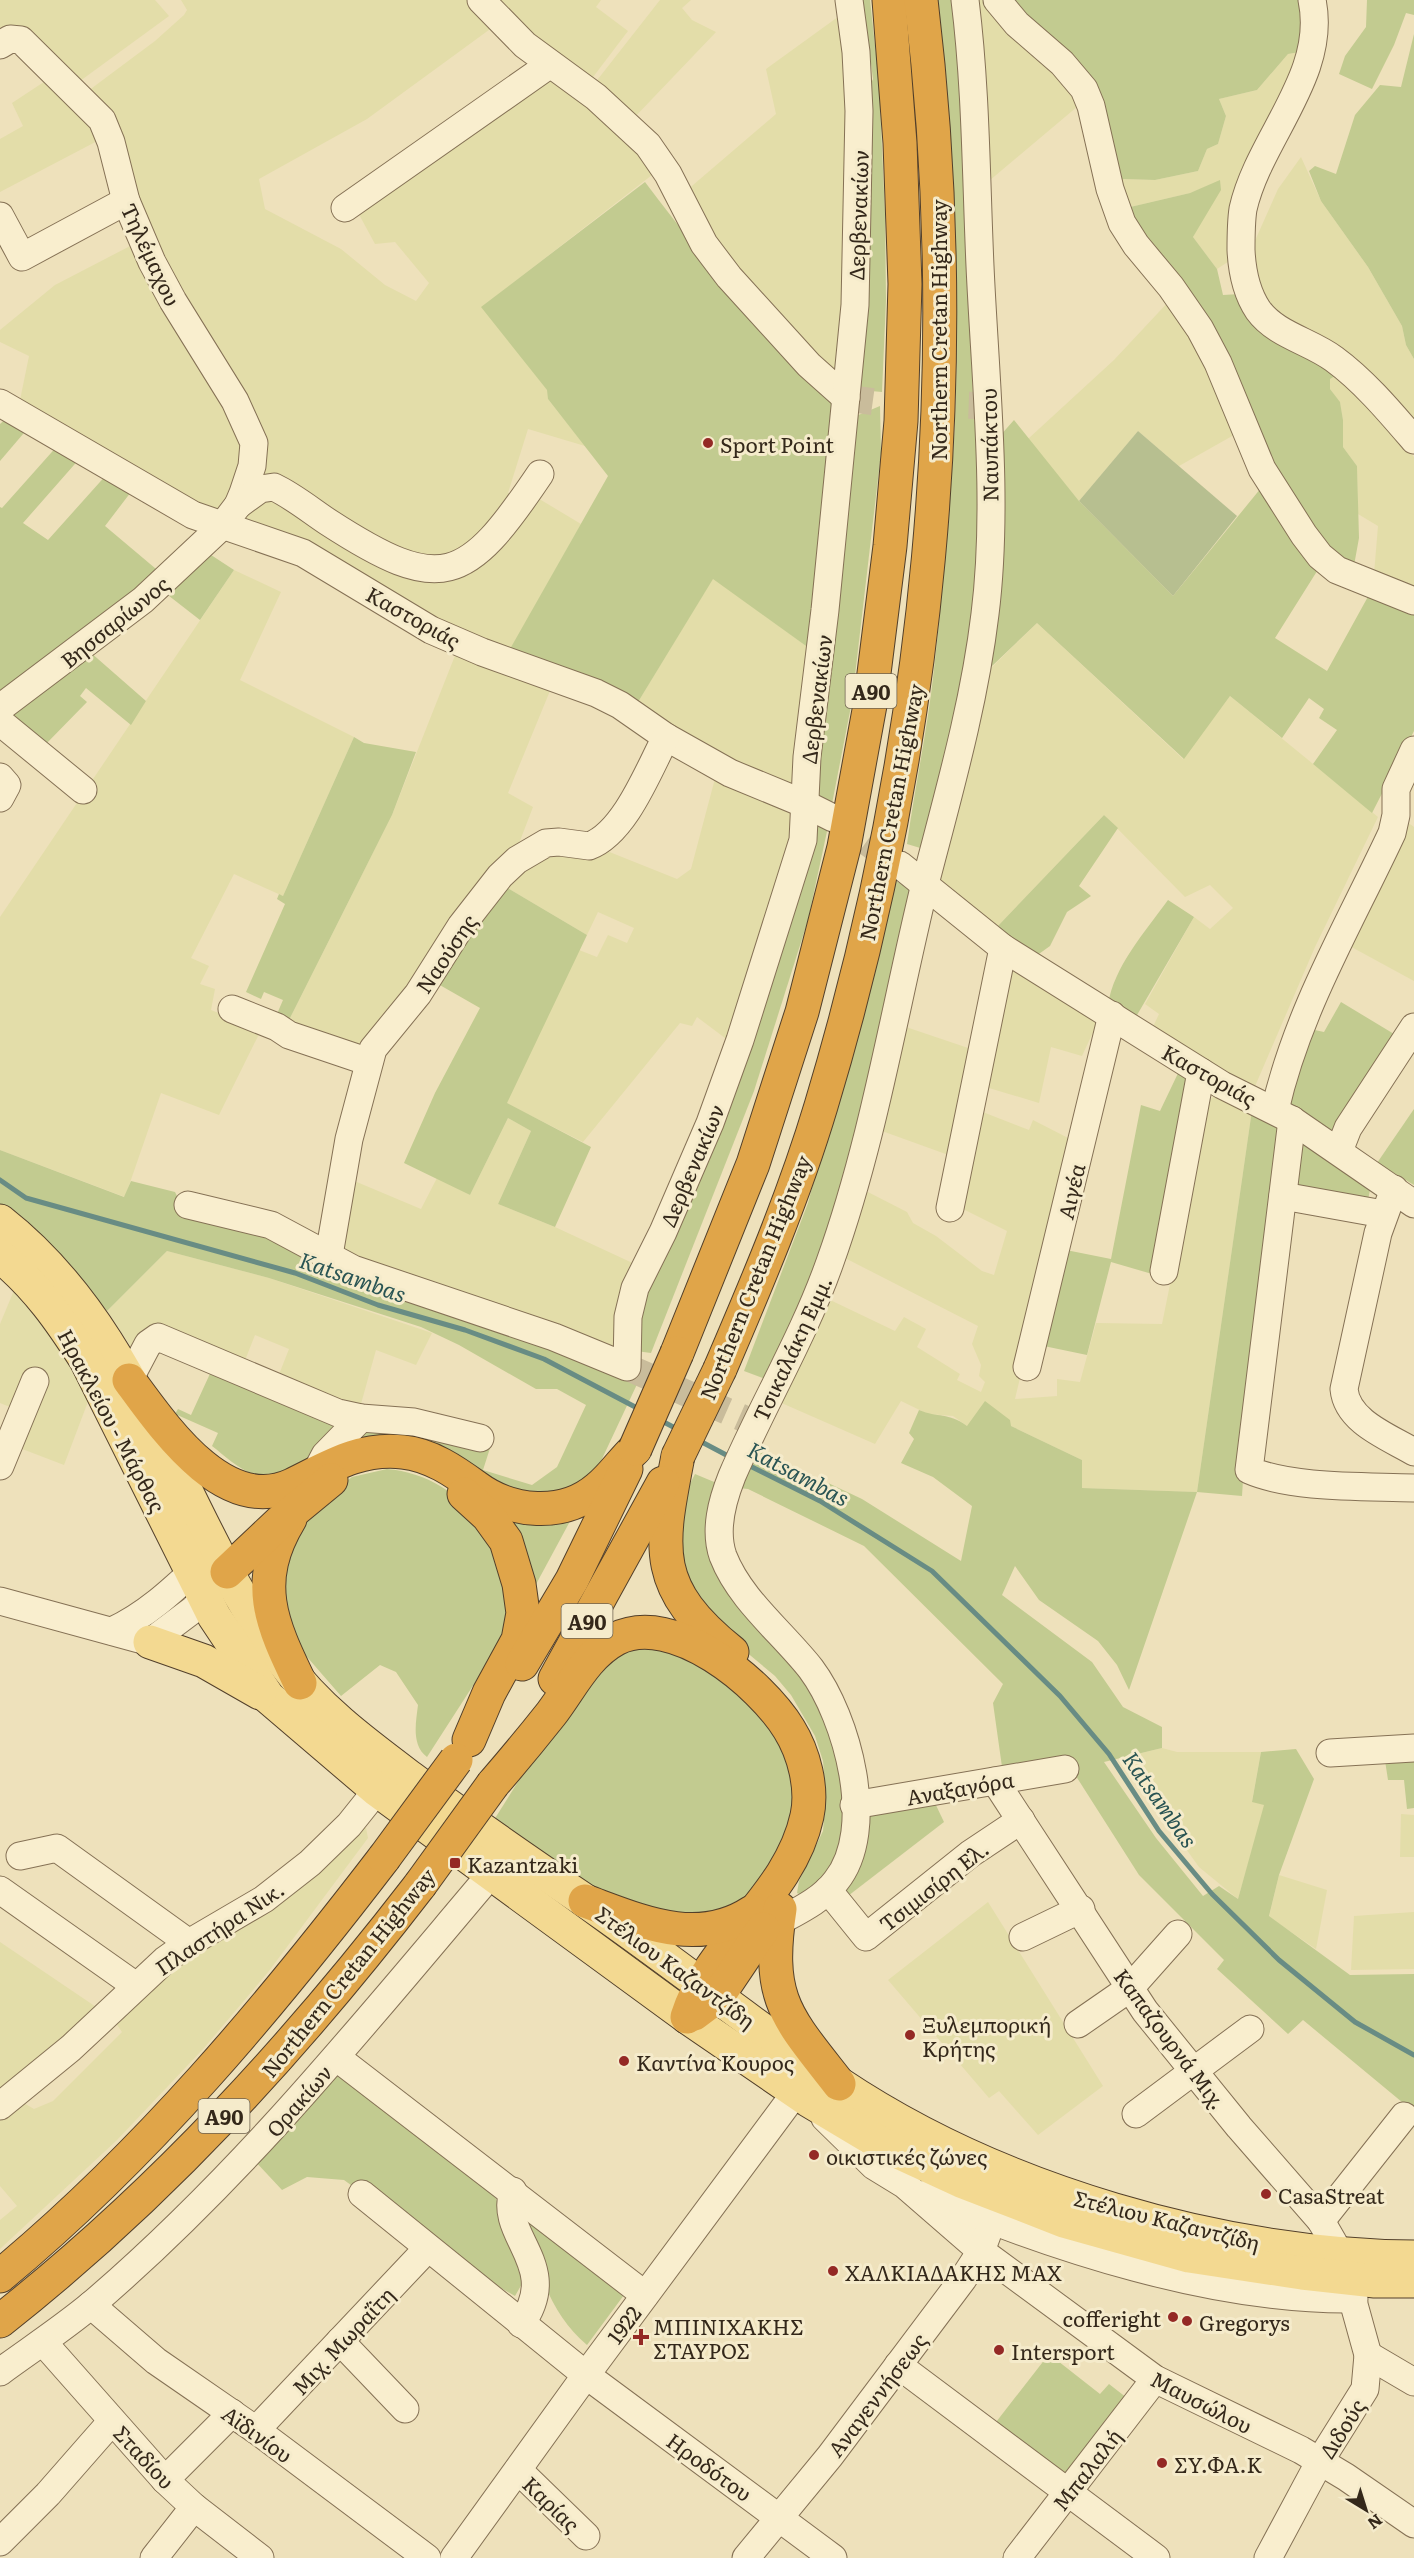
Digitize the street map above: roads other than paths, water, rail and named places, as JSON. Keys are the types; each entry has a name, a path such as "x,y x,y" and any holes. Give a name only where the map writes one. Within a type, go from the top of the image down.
{"highway":[{"name":"Northern Cretan Highway","path":"0,2276 107,2177 245,2032 384,1858 504,1692 552,1616 606,1513 677,1353 753,1164 802,1012 844,847 870,705 891,546 901,421 905,284 900,143 889,0"},
{"name":"Northern Cretan Highway","path":"0,2321 41,2288 160,2182 310,2022 360,1964 494,1784 678,1456 720,1369 772,1245 821,1108 879,884 918,671 932,534 939,421 938,199 921,0"},
{"path":"129,1380 179,1445 195,1461 215,1474 259,1491 331,1480 349,1470 379,1463 408,1464 433,1473 456,1487 498,1529 509,1548 517,1576 522,1624 518,1640 489,1693 463,1750"},
{"path":"209,1574 305,1485 345,1458 368,1452 413,1453 451,1470 504,1504 548,1508 570,1504 593,1492 635,1449"},
{"path":"678,1456 666,1521 666,1563 683,1602 705,1629 777,1691 800,1724 813,1758 819,1785 817,1822 806,1856 734,1976 709,1989 687,2018"},
{"path":"300,1683 272,1621 267,1587 278,1541 305,1485"},
{"path":"494,1784 551,1714 586,1664 606,1645 626,1635 636,1633 660,1635 691,1644 727,1665 764,1698 789,1729 803,1759 808,1789 807,1814 800,1841 786,1869 772,1911 775,1973 780,1998 791,2020 839,2084"},
{"path":"585,1901 647,1923 695,1931 733,1924 772,1911"}],"main road":[{"name":"Ηρακλείου - Μάρθας","path":"0,1221 49,1264 75,1294 110,1344 129,1380 209,1574"},
{"name":"Ηρακλείου - Μάρθας","path":"0,1256 27,1279 52,1308 86,1360 209,1574"},
{"name":"Στέλιου Καζαντζίδη","path":"209,1574 268,1641 300,1683 343,1726 486,1834 585,1901 839,2084 904,2122 952,2146 1077,2199 1214,2234 1347,2277 1414,2257"},
{"name":"Στέλιου Καζαντζίδη","path":"209,1574 268,1697 377,1790 600,1951 687,2018 802,2096 885,2146 936,2171 1072,2224 1189,2256 1347,2277 1414,2282"},
{"path":"150,1642 204,1661 268,1697"}],"street":[{"path":"481,0 512,33 549,65 596,97 648,145 668,174 699,235 729,277 809,365 846,398"},
{"name":"Δερβενακίων","path":"329,1255 367,1274 554,1337 627,1367 628,1317 632,1296 710,1123 740,1040 803,840 807,757 825,610 855,305 860,133 856,52 849,0"},
{"name":"Ναυπάκτου","path":"925,885 950,797 985,617 988,559 988,406 980,264 978,166 965,0"},
{"path":"997,0 1017,24 1062,63 1084,89 1091,106 1110,189 1122,223 1136,245 1171,286 1200,329 1218,363 1262,469 1304,535 1320,555 1337,570 1414,601"},
{"path":"1312,0 1315,39 1309,62 1253,179 1243,209 1241,244 1245,283 1251,299 1268,321 1336,361 1414,440"},
{"name":"Τηλέμαχου","path":"1,45 10,39 21,40 99,116 108,133 126,201 162,281 250,430 254,453 238,505"},
{"path":"345,208 549,65"},
{"path":"0,216 22,257 126,201"},
{"name":"Καστοριάς","path":"0,403 170,502 222,526 310,556 431,630 482,652 596,693 620,705 666,737 737,777 805,804 833,818"},
{"name":"Τηλέμαχου","path":"222,526 238,505 260,489 273,487 350,536 401,563 436,571 456,565 483,549 509,520 540,474"},
{"name":"Βησσαρίωνος","path":"0,708 143,600 222,526"},
{"path":"0,722 83,790"},
{"name":"Ναούσης","path":"329,1255 349,1139 369,1062 377,1043 418,994 452,938 500,876 517,860 546,843 559,842 589,846 612,832 666,737"},
{"path":"1414,750 1396,789 1396,815 1392,833 1307,1013 1286,1064 1282,1196 1249,1470 1266,1476 1315,1483 1414,1488"},
{"path":"0,777 7,785 0,798"},
{"name":"Καστοριάς","path":"900,865 1003,948 1231,1090 1284,1115 1404,1197"},
{"name":"Τσικαλάκη Εμμ.","path":"772,1911 828,1890 840,1876 851,1854 854,1805 848,1752 834,1708 813,1672 735,1578 723,1554 719,1525 729,1484 817,1296 858,1178 925,885"},
{"path":"950,1208 1003,948"},
{"path":"232,1009 277,1027 289,1035 369,1062"},
{"name":"Αιγέα","path":"1028,1367 1112,1015"},
{"path":"1339,1151 1348,1128 1414,1028"},
{"path":"1164,1271 1201,1072"},
{"path":"1282,1196 1383,1214"},
{"path":"1404,1197 1383,1214 1345,1377 1344,1394 1347,1404 1357,1416 1414,1452"},
{"path":"188,1205 271,1226 329,1255"},
{"path":"129,1380 148,1344 158,1337 338,1413 361,1418 414,1422 480,1437"},
{"path":"0,1466 35,1381"},
{"path":"305,1485 325,1455 361,1418"},
{"path":"112,1631 209,1574"},
{"path":"0,1601 150,1642 209,1574"},
{"path":"1330,1753 1414,1748"},
{"name":"Αναξαγόρα","path":"854,1805 1065,1769"},
{"name":"Καπαζουρνά Μιχ.","path":"995,1781 1081,1909 1130,1988 1193,2072 1321,2221 1347,2277"},
{"name":"Πλαστήρα Νικ.","path":"0,2106 71,2048 136,1986 189,1942 264,1899 310,1863 349,1825 377,1790"},
{"name":"Τσιμισίρη Ελ.","path":"828,1890 866,1937 970,1854 1021,1820"},
{"path":"20,1856 57,1848 189,1942"},
{"name":"Ορακίων","path":"0,2372 91,2305 245,2159 336,2057 491,1874"},
{"path":"0,1890 136,1986"},
{"path":"1023,1937 1081,1909"},
{"path":"1078,2024 1130,1988 1178,1934"},
{"path":"1136,2114 1250,2029"},
{"path":"336,2057 513,2191 645,2295"},
{"name":"Μαυσώλου","path":"802,2096 874,2166 905,2185 981,2251 1155,2379 1320,2461 1414,2524"},
{"name":"1922","path":"454,2558 645,2295 802,2096"},
{"path":"1321,2221 1404,2116"},
{"path":"905,2185 992,2221 1117,2261 1208,2283 1282,2296 1318,2299 1347,2277"},
{"path":"513,2191 511,2212 533,2262 536,2278 533,2302 521,2324"},
{"name":"Ηροδότου","path":"362,2194 427,2249 586,2375 833,2558"},
{"name":"Αναγεννήσεως","path":"746,2558 830,2456 963,2279 981,2251 992,2221"},
{"name":"Μιχ. Μωραΐτη","path":"256,2430 427,2249"},
{"name":"Διδούς","path":"1268,2558 1320,2461 1365,2389 1368,2355 1347,2277"},
{"name":"Αϊδινίου","path":"91,2305 156,2361 256,2430 427,2558"},
{"path":"340,2341 405,2409"},
{"name":"Σταδίου","path":"43,2342 165,2480 194,2507 260,2558"},
{"path":"1368,2355 1414,2382"},
{"path":"898,2365 1156,2558"},
{"name":"Μπαλαλή","path":"1017,2558 1155,2379"},
{"path":"165,2480 232,2413"},
{"path":"0,2542 48,2494 112,2421"},
{"name":"Καρίας","path":"518,2470 586,2536"},
{"path":"154,2558 194,2507"}],"waterway":[{"name":"Katsambas","path":"0,1180 26,1198 295,1273 378,1305 465,1330 544,1359 639,1409"},
{"name":"Katsambas","path":"658,1419 679,1430"},
{"name":"Katsambas","path":"698,1440 732,1458"},
{"name":"Katsambas","path":"746,1464 820,1501 932,1571 1060,1696 1109,1754 1159,1831 1212,1894 1279,1960 1355,2022 1414,2055"}],"tunnel":[{"path":"846,398 875,402 988,406"},
{"path":"833,818 899,865"},
{"path":"627,1367 756,1424"}],"place":[{"name":"Sport Point","path":"708,443"},
{"name":"Kazantzaki","path":"455,1863"},
{"name":"Ξυλεμπορική Κρήτης","path":"910,2035"},
{"name":"Καντίνα Κουρος","path":"624,2061"},
{"name":"οικιστικές ζώνες","path":"814,2155"},
{"name":"CasaStreat","path":"1266,2194"},
{"name":"ΧΑΛΚΙΑΔΑΚΗΣ MAX","path":"833,2271"},
{"name":"cofferight","path":"1173,2317"},
{"name":"Gregorys","path":"1187,2321"},
{"name":"ΜΠΙΝΙΧΑΚΗΣ ΣΤΑΥΡΟΣ","path":"641,2337"},
{"name":"Intersport","path":"999,2350"},
{"name":"ΣΥ.ΦΑ.Κ","path":"1162,2463"}]}
